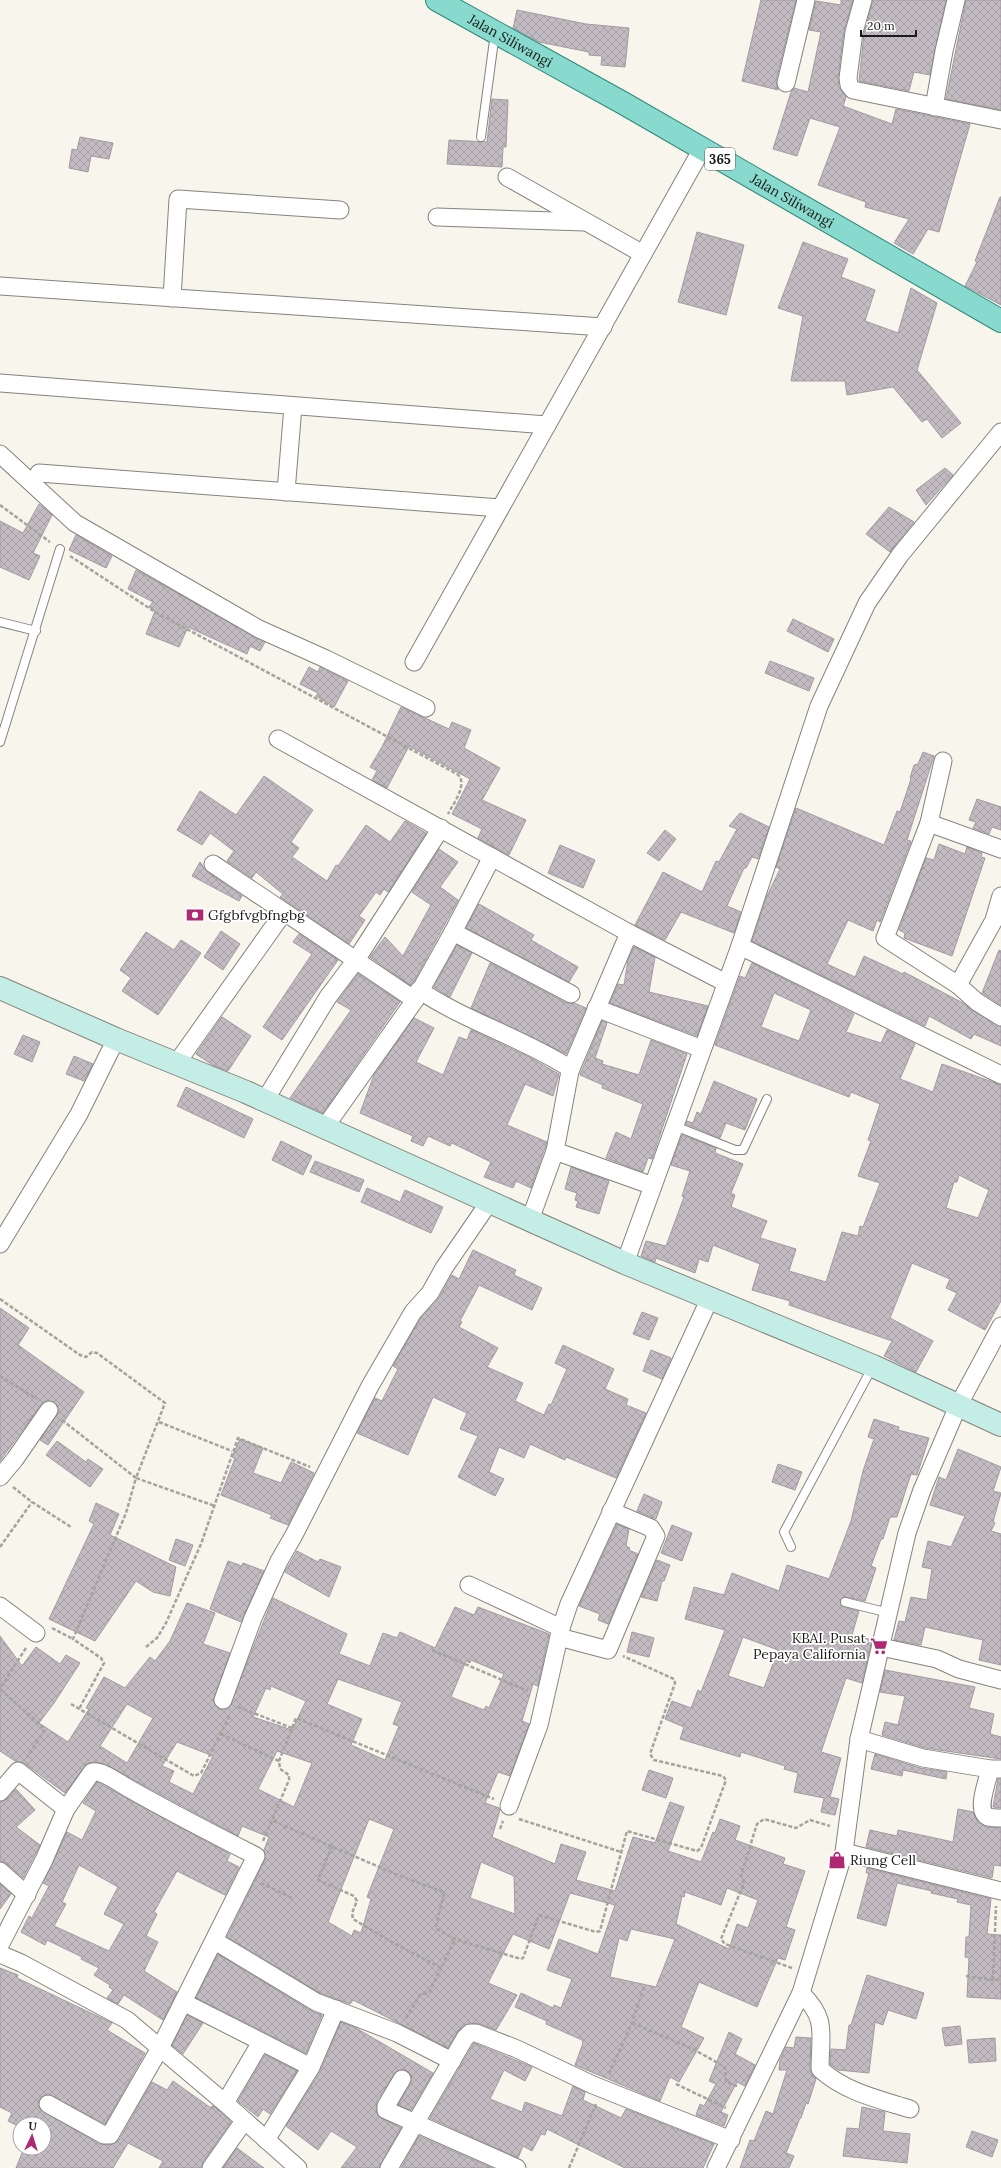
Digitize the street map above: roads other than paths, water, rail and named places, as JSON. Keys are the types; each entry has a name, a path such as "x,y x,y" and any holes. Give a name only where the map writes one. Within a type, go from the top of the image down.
{"main road":[{"name":"Jalan Siliwangi","path":"447,2 495,33 702,149 1001,321"},
{"path":"0,988 116,1039 265,1100 626,1263 874,1366 1001,1425"}],"street":[{"path":"786,83 806,0"},
{"path":"863,0 854,32 848,78 849,85 858,92 1001,120"},
{"path":"934,107 944,51 956,0"},
{"path":"414,662 603,328 702,149"},
{"path":"507,177 643,254"},
{"path":"172,298 178,200 340,210"},
{"path":"437,217 588,222"},
{"path":"0,286 603,328"},
{"path":"0,383 547,425"},
{"path":"286,492 293,406"},
{"path":"626,1263 740,946 819,706 867,604 900,555 1001,432"},
{"path":"0,454 75,523 259,629 326,659 426,708"},
{"path":"39,473 500,508"},
{"path":"278,740 492,857 536,887 726,983"},
{"path":"943,761 929,823 884,938 958,985 977,1002 1001,1017"},
{"path":"929,823 1001,850"},
{"path":"265,1100 328,997 356,960 440,828"},
{"path":"325,1127 417,995 453,932 492,857"},
{"path":"213,864 356,960 417,995 441,1004 545,1052 571,1069"},
{"path":"958,985 997,921 1001,896"},
{"path":"176,1064 284,912"},
{"path":"453,932 571,994"},
{"path":"530,1220 555,1151 571,1069 629,933"},
{"path":"740,946 1001,1076"},
{"path":"596,1008 702,1049"},
{"path":"0,1244 79,1114 116,1039"},
{"path":"555,1151 653,1186"},
{"path":"223,1700 253,1618 280,1561 370,1386 409,1319 430,1293 444,1268 490,1201"},
{"path":"511,1812 539,1725 560,1632 569,1604 710,1298"},
{"path":"716,2168 754,2094 801,1993 844,1852 848,1832 859,1739 907,1533 922,1490 958,1406 1001,1326"},
{"path":"0,1477 49,1410"},
{"path":"469,1585 560,1632 608,1650 656,1536 651,1528 611,1511"},
{"path":"0,1606 36,1633"},
{"path":"881,1647 937,1659 959,1669 1001,1680"},
{"path":"859,1739 923,1758 996,1769 981,1805 984,1813 988,1817 1001,1818"},
{"path":"0,1792 18,1771 66,1809"},
{"path":"0,1944 27,1895 66,1809 89,1774 97,1771 182,1818 256,1856 215,1941 160,2048 110,2135 104,2135 48,2104"},
{"path":"844,1852 999,1890"},
{"path":"0,1871 27,1895"},
{"path":"215,1941 316,2002 397,2033 452,2061"},
{"path":"0,1954 20,1963 127,2020 225,2103 298,2168"},
{"path":"801,1993 813,2004 820,2018 820,2069 828,2076 866,2097 910,2109"},
{"path":"183,2002 311,2067"},
{"path":"266,2140 311,2067 336,2009"},
{"path":"389,2168 470,2033 476,2033 517,2049 593,2085 731,2140"},
{"path":"225,2103 261,2042"},
{"path":"402,2079 385,2108 518,2168"},
{"path":"211,2168 244,2121"}],"lane":[{"path":"481,137 495,33"},
{"path":"0,742 36,631 60,549"},
{"path":"0,622 36,631"},
{"path":"675,1126 735,1150 744,1150 766,1099"},
{"path":"791,1547 784,1532 874,1366"},
{"path":"845,1602 889,1613"}],"place":[{"name":"Gfgbfvgbfngbg","path":"195,915"},
{"name":"KBAI. Pusat Pepaya California","path":"879,1646"},
{"name":"Riung Cell","path":"837,1860"}]}
